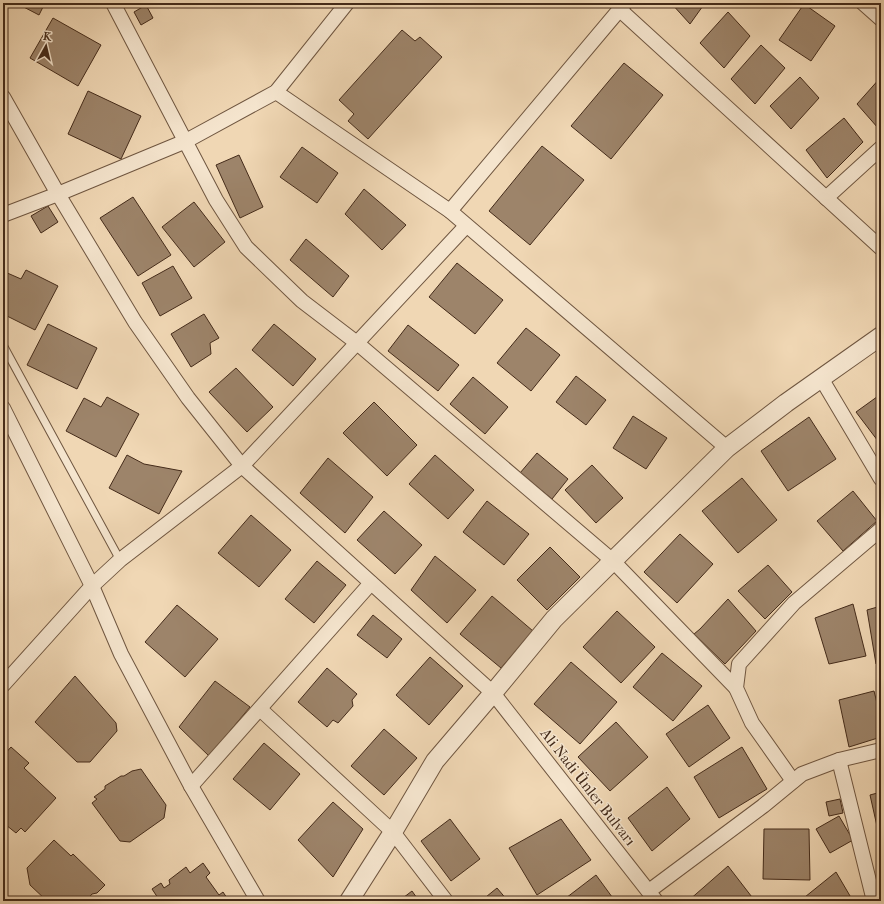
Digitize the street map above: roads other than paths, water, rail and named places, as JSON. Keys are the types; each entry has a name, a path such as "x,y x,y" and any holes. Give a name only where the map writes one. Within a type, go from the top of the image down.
{"street":[{"path":"113,3 216,200 246,248 302,301 357,343 613,561 736,688 752,723 793,781"},
{"path":"3,215 186,141 276,92 347,3"},
{"path":"864,3 881,19"},
{"path":"450,211 622,6 881,248"},
{"path":"276,92 450,211 727,448"},
{"name":"Ali Nadi Ünler Bulvarı","path":"3,97 58,194 135,322 188,398 242,466 493,693 652,896"},
{"path":"826,198 881,148"},
{"path":"3,685 92,586 120,560 242,466 466,226"},
{"path":"349,901 393,832 435,761 554,619 727,448 786,403 881,336"},
{"path":"822,378 881,478"},
{"path":"3,408 92,586 121,654 191,786 258,901"},
{"path":"736,688 739,664 794,603 881,529"},
{"path":"191,786 371,583"},
{"path":"260,709 393,832 446,901"},
{"path":"652,896 802,774 839,760 881,750"},
{"path":"839,760 874,901"}],"lane":[{"path":"3,345 120,560"}]}
